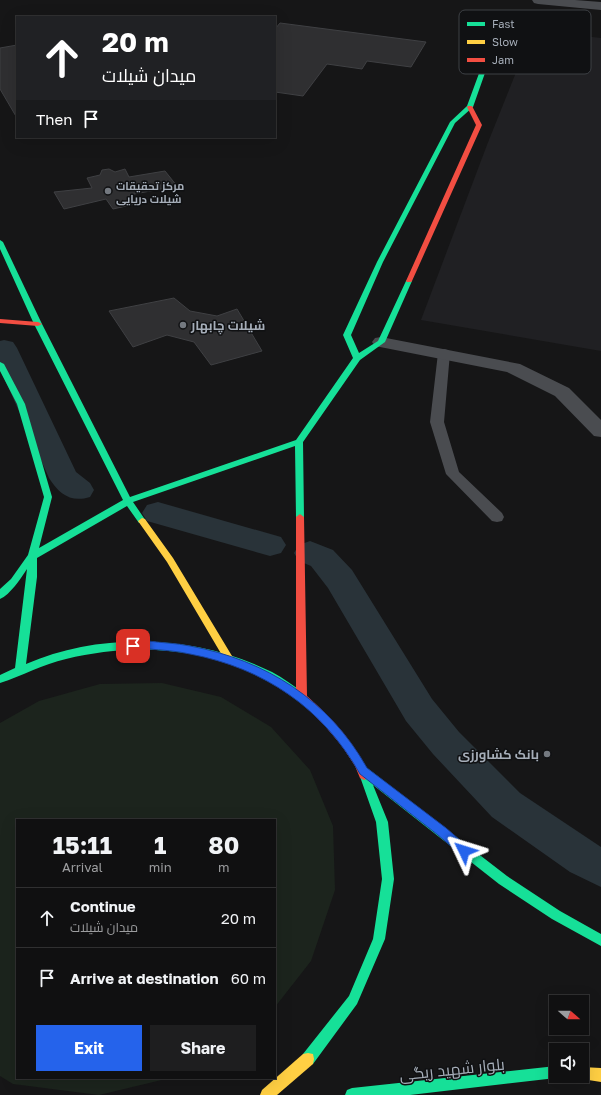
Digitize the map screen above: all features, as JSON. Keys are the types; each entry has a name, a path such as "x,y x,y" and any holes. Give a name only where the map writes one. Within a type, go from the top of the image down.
{"main road":[{"path":"357,358 347,335 453,122 470,107 482,74"},
{"path":"302,697 299,442 357,358 381,342 412,267 479,125 470,107"},
{"path":"0,242 38,324 128,501 170,560 229,659"},
{"path":"0,321 38,324"},
{"path":"0,364 21,404 48,497 32,556 32,577 20,669"},
{"path":"0,595 14,581 32,556 128,501 299,442"},
{"path":"0,679 20,669 63,655 105,647 148,645 190,650 229,659 268,675 302,697 332,725 357,759 382,822 388,879 379,939 353,1000 311,1057 267,1095"},
{"path":"363,771 503,880 556,915 601,940"},
{"name":"بلوار شهید ریگی","path":"352,1095 549,1073"},
{"path":"589,1074 601,1075"}],"street":[{"path":"538,0 601,6"},
{"path":"381,342 444,353 514,368 562,392 601,431"}],"lane":[{"path":"444,353 437,422 453,474 497,517"}],"shaded area":[{"path":"591,37 601,38 601,351 421,320 515,74 591,74"},
{"path":"162,683 221,697 271,727 310,770 333,826 335,890 311,961 276,1006 276,819 16,819 16,1079 166,1079 99,1095 13,1084 0,1076 0,723 39,701 100,684"}],"building":[{"path":"280,23 426,42 411,67 367,61 362,69 327,64 303,96 276,92 276,28"},
{"path":"16,45 16,116 0,89 0,48"},
{"path":"109,169 115,172 125,169 129,177 165,171 177,186 129,195 135,204 113,209 106,199 64,209 54,192 92,188 87,178 100,175 102,170"},
{"name":"شیلات چابهار","path":"174,298 190,311 217,316 237,309 262,351 211,365 194,342 167,335 133,347 109,311"}],"waterway":[{"path":"4,348 64,478 79,490"},
{"path":"158,513 270,545"},
{"path":"310,553 322,558 340,579 419,710 446,743 506,805 584,859 601,868"}],"traffic: fast":[{"path":"357,358 347,335 380,262 453,122 470,107 482,74"},
{"path":"0,242 38,324 128,501 142,521"},
{"path":"300,517 299,442 357,358 381,342 409,281"},
{"path":"0,364 21,404 48,497 32,556 32,577 20,669"},
{"path":"0,595 14,581 32,556 128,501 299,442"},
{"path":"0,679 32,665 65,655 99,648 134,646 168,647 203,652 236,661 268,675 301,697"},
{"path":"363,771 503,880 556,915 601,940"},
{"path":"308,1059 353,1000 379,939 388,879 382,822 364,775"},
{"path":"352,1095 549,1073"}],"traffic: slow":[{"path":"142,521 170,560 229,659"},
{"path":"267,1095 308,1059"},
{"path":"589,1074 601,1075"}],"traffic: jam":[{"path":"409,281 479,125 470,107"},
{"path":"0,321 38,324"},
{"path":"300,517 302,697"},
{"path":"301,697 319,713 346,742 364,775"}],"place":[{"name":"مرکز تحقیقات شیلات دریایی","path":"108,191"},
{"name":"شیلات چابهار","path":"183,325"},
{"name":"بانک کشاورزی","path":"547,754"}],"route":[{"path":"133,646 148,645 190,650 229,659 268,675 302,697 332,725 357,759 363,771 442,832 464,851"}]}
